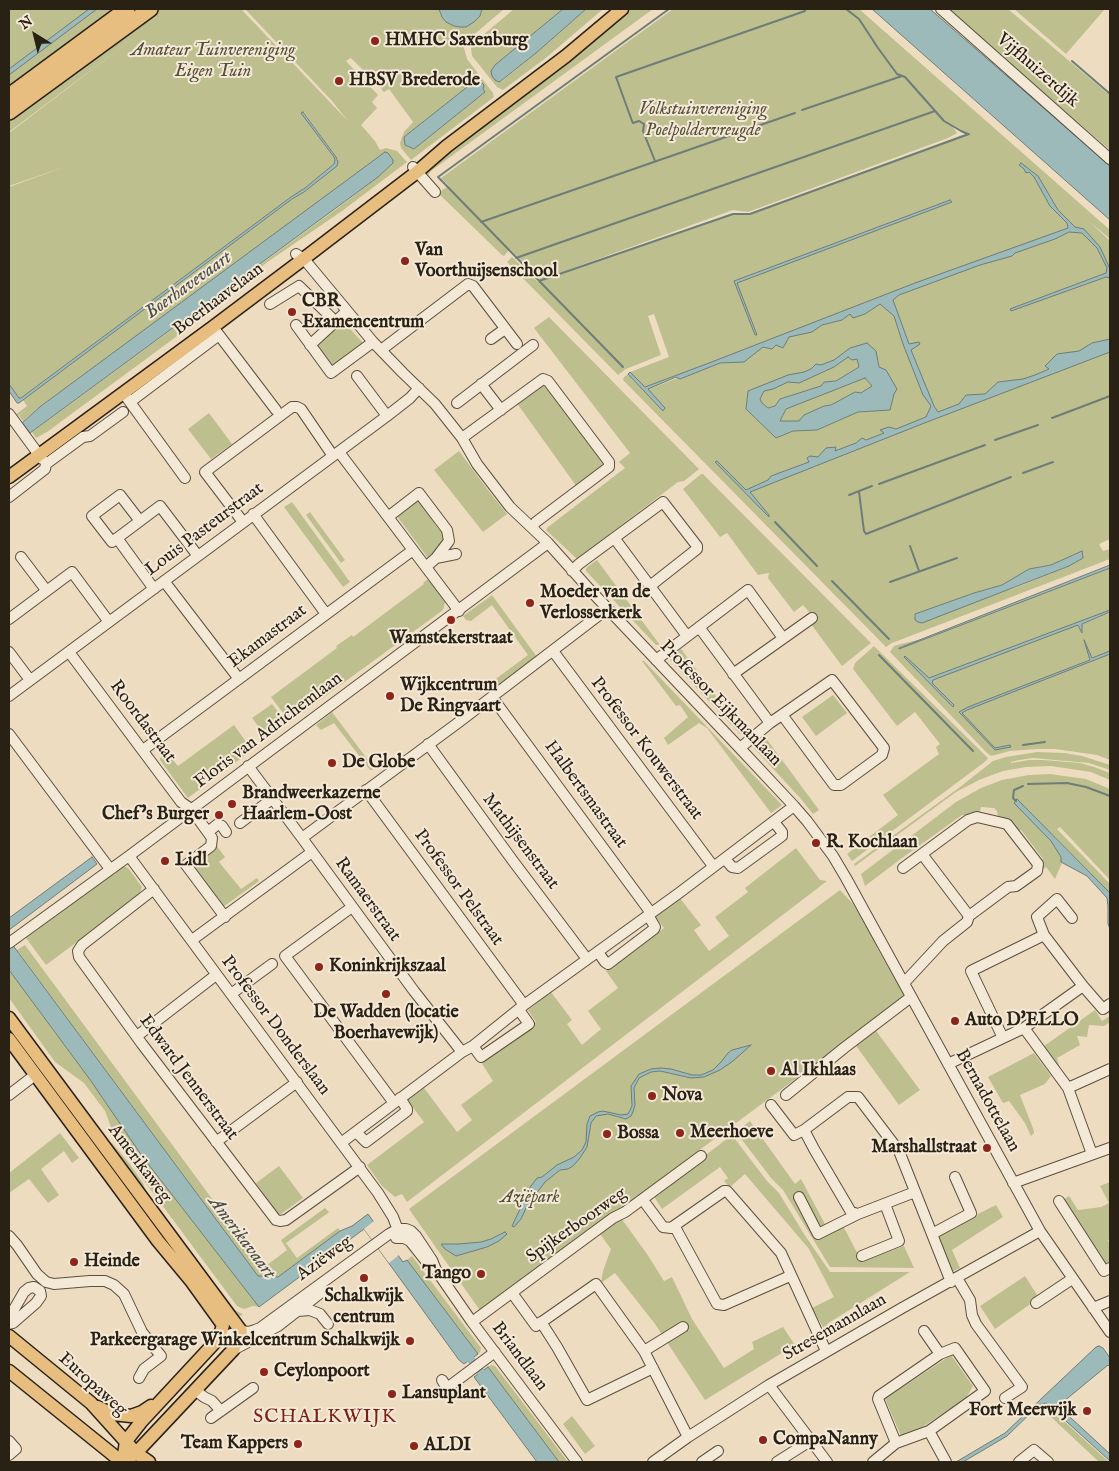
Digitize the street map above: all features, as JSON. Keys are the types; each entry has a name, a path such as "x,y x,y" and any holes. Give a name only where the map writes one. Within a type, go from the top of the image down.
{"highway":[{"path":"9,96 127,9"},
{"path":"9,112 150,9"}],"main road":[{"name":"Boerhaavelaan","path":"9,469 124,394 214,328 260,281 299,259 419,174 451,143 566,56 622,9"},
{"name":"Boerhaavelaan","path":"9,477 37,452"},
{"name":"Amerikaweg","path":"9,1018 240,1335"},
{"name":"Amerikaweg","path":"9,1039 136,1212 223,1324"},
{"path":"91,1403 112,1414 132,1416 151,1407 219,1338 223,1324"},
{"path":"123,1462 136,1453 233,1350 240,1335"},
{"name":"Europaweg","path":"9,1336 91,1403 136,1453 149,1462"},
{"path":"9,1371 123,1462"},
{"path":"123,1462 126,1441 177,1382"}],"street":[{"name":"Vijfhuizerdijk","path":"941,9 1110,158"},
{"path":"419,174 436,192"},
{"name":"Professor Eijkmanlaan","path":"299,259 342,304 373,342 435,404 462,438 477,464 510,507 532,527 794,806 827,848 846,878"},
{"path":"381,350 468,284 472,286 517,344"},
{"path":"270,304 299,286 335,321"},
{"path":"310,345 347,311"},
{"path":"296,325 331,372 373,342"},
{"path":"214,328 276,410"},
{"path":"491,339 505,329"},
{"path":"457,403 533,345"},
{"path":"358,376 387,416"},
{"path":"462,438 543,379 548,381 609,462 608,467 532,527"},
{"path":"481,384 500,410"},
{"name":"Louis Pasteurstraat","path":"9,696 387,416 410,398 419,388"},
{"path":"124,394 185,478"},
{"path":"243,522 205,472 292,407 297,407 388,517 459,611"},
{"path":"37,452 90,436 123,412"},
{"path":"9,497 45,469 37,452 12,418"},
{"path":"388,517 419,493 447,530 449,541 436,558 426,567"},
{"path":"140,521 120,495 92,516 112,542 117,538 140,521 160,506 198,556"},
{"path":"572,571 664,502 697,546 697,549 650,586"},
{"path":"253,514 326,614"},
{"path":"117,538 154,589"},
{"path":"615,539 687,636"},
{"name":"Floris van Adrichemlaan","path":"10,942 129,856 548,544"},
{"name":"Ekamastraat","path":"143,750 413,550"},
{"path":"436,558 456,554"},
{"path":"21,557 46,590"},
{"path":"9,619 72,572 109,622"},
{"path":"164,581 238,680"},
{"path":"656,660 748,590 783,638"},
{"path":"302,838 608,609"},
{"path":"733,674 812,618"},
{"path":"699,627 770,723"},
{"name":"Professor Kouwerstraat","path":"553,651 713,866"},
{"path":"9,652 30,680"},
{"name":"Roordastraat","path":"69,652 181,802 191,809 208,832"},
{"path":"740,748 770,723 832,680 884,748 882,755 841,785 834,785 782,716"},
{"name":"Halbertsmastraat","path":"492,697 649,914"},
{"path":"9,734 110,869"},
{"name":"Mathijsenstraat","path":"428,744 587,959"},
{"name":"Ramaerstraat","path":"248,766 424,1005 462,1052"},
{"name":"Professor Pelstraat","path":"366,790 522,1008"},
{"path":"240,823 272,799"},
{"path":"341,1143 794,806"},
{"path":"903,868 968,820 977,817 1007,824 1038,864 1037,871 1016,886 1008,887 969,916 967,922 944,941 904,983"},
{"path":"725,859 732,867 738,868 782,836 782,832 774,822"},
{"path":"225,917 186,865 211,846 212,838 208,832 218,824 226,832"},
{"path":"192,940 312,852"},
{"path":"922,854 969,916"},
{"name":"Professor Donderslaan","path":"129,856 360,1167 393,1217 399,1234"},
{"name":"Bernadottelaan","path":"846,878 1040,1232 1110,1332"},
{"name":"Edward Jennerstraat","path":"154,889 82,945 78,951 79,957 137,1036 272,1216 280,1221 286,1220 360,1167"},
{"path":"1072,918 1057,899 1036,916 1044,935 1083,986 1103,1009 1110,1004"},
{"path":"352,907 285,956 397,1100 407,1109 366,1142 356,1132"},
{"path":"598,952 608,964 654,929 655,927 649,914"},
{"path":"1003,1038 971,970 1044,935"},
{"path":"231,994 272,964"},
{"path":"137,1036 216,975"},
{"path":"948,1064 1024,1028 1083,986"},
{"path":"786,1095 911,997"},
{"path":"473,1046 481,1057 529,1024 522,1008"},
{"path":"1024,1028 1068,1088 1092,1154"},
{"path":"1068,1088 1110,1069"},
{"path":"9,1095 36,1075"},
{"path":"216,1142 297,1082"},
{"path":"771,1105 794,1135 804,1130 848,1097 858,1097 899,1151 932,1234 954,1280 970,1300 972,1316 976,1324 1022,1387 1005,1398"},
{"path":"804,1130 851,1212 858,1214"},
{"path":"1013,1183 1110,1148"},
{"name":"Spijkerboorweg","path":"472,1322 612,1218 625,1212 701,1156"},
{"path":"932,1234 971,1213 955,1178"},
{"path":"646,1204 663,1227 671,1228 726,1191 780,1253 826,1351"},
{"path":"799,1198 818,1234 858,1214 916,1192"},
{"path":"1059,1201 1104,1271 1110,1268"},
{"path":"862,1256 899,1241 885,1204"},
{"path":"675,1227 717,1304 724,1305 790,1276"},
{"name":"Briandlaan","path":"399,1234 406,1229 416,1236 432,1260 436,1270 472,1322 577,1462"},
{"name":"Stresemannlaan","path":"653,1462 769,1385 826,1351 1040,1232"},
{"name":"Aziëweg","path":"219,1338 270,1330 298,1311 388,1239 399,1234"},
{"path":"9,1236 17,1245 43,1286 41,1296 36,1304 13,1323 9,1324"},
{"name":"Aziëweg","path":"240,1335 260,1328 376,1248"},
{"path":"1036,1303 1072,1278"},
{"path":"9,1318 24,1292 29,1288 90,1281 105,1281 114,1285 124,1294 142,1332 161,1356 144,1369 139,1378"},
{"path":"516,1297 536,1326 596,1284 644,1351 688,1437"},
{"path":"1093,1308 1110,1301"},
{"path":"298,1311 310,1310 320,1314 328,1324"},
{"path":"541,1322 557,1346 587,1400 653,1368"},
{"name":"Amerikaweg","path":"223,1324 240,1335"},
{"path":"644,1351 684,1327"},
{"path":"924,1331 940,1354"},
{"path":"873,1462 896,1443 929,1431 984,1391 955,1348 940,1354 878,1396 896,1443"},
{"path":"442,1380 448,1388 495,1352"},
{"path":"769,1385 827,1462"},
{"path":"211,1418 253,1388"},
{"path":"195,1390 212,1401 221,1411"},
{"path":"929,1431 946,1462"},
{"path":"9,1441 16,1449 9,1455"},
{"path":"778,1462 810,1441"},
{"path":"1019,1462 1034,1450 1048,1462"},
{"path":"702,1462 718,1451"}],"green space":[{"path":"9,9 117,9 9,89"},
{"name":"Amateur Tuinvereniging Eigen Tuin","path":"156,9 241,9 348,121 332,101 245,9 439,9 446,22 460,27 466,26 481,13 482,9 504,9 470,38 464,48 467,59 493,93 494,97 411,160 401,148 400,143 404,132 413,122 389,89 384,92 381,89 387,83 381,88 351,58 346,61 378,95 372,102 377,108 361,125 380,150 386,148 397,151 407,162 342,211 266,263 203,317 47,432 36,438 32,432 343,204 378,177 393,163 393,160 385,152 23,421 19,416 25,411 15,418 14,416 27,406 23,400 292,199 304,192 337,166 338,160 304,112 302,113 334,157 334,164 305,188 19,398 9,384 9,187 70,165 9,186 9,133 131,40 9,132 9,117","holes":["476,80 479,84 482,83 485,92 414,149 405,145 404,137"]},
{"path":"514,9 563,9 495,65 492,76 499,81 502,81 536,53 586,9 603,9 547,57 503,90 497,87 472,56 471,48 476,41"},
{"path":"628,9 653,9 431,171 426,178 423,169 539,83 560,70"},
{"name":"Volkstuinvereniging Poelpoldervreugde","path":"673,9 859,9 1110,230 1110,239 1090,222 1110,241 1110,539 1099,544 1103,551 1110,549 1110,559 892,643 886,647 623,380 628,374 644,391 680,377 678,375 645,387 630,372 669,357 654,314 648,316 661,355 626,369 618,375 507,262 512,257 538,282 731,214 745,215 965,134 952,126 957,133 948,138 748,212 733,210 540,280 510,249 504,256 502,255 439,194 449,186 441,178","holes":["877,360 890,410 858,412 817,430 793,431 777,438 746,409 748,391 763,391 760,399 768,408 775,406 780,399 821,386 824,382 836,381 859,367","1082,551 1083,558 1069,566 1015,588 914,617 915,614 1002,585 1029,569 1051,565"]},
{"path":"946,9 1008,9 1107,93 1110,90 1110,150"},
{"path":"1014,9 1105,9 1066,54"},
{"path":"549,317 699,469 684,481 678,482 577,559 546,530 625,468 619,462 630,453 534,328"},
{"path":"342,320 364,344 334,367 330,367 314,348"},
{"path":"865,377 872,386 861,393 855,392 831,405 824,406 799,421 780,421 786,409"},
{"path":"544,383 604,462 603,466 577,487 516,402"},
{"path":"209,413 232,444 211,459 188,429"},
{"path":"459,451 507,514 483,532 434,470"},
{"path":"701,474 871,643 842,666 808,620 812,617 803,605 794,612 768,578 769,573 758,575 727,533 720,537 683,489"},
{"path":"418,500 439,530 445,529 445,540 428,558 396,515"},
{"path":"292,502 350,582 343,587 284,507"},
{"path":"310,512 345,560 341,563 306,515"},
{"path":"597,560 660,645 656,645 586,571 586,568"},
{"path":"1110,568 1110,612 1078,625 1082,633 1082,624 1110,613 1110,760 1097,755 1055,749 1010,751 991,756 890,652 894,646 926,638 899,649"},
{"path":"428,579 445,602 443,610 290,722 271,697 337,648 336,646 352,635 353,637 424,584"},
{"path":"492,595 537,657 496,687 494,682 497,678 528,655 492,605 471,621 466,620 463,616"},
{"path":"874,646 988,758 852,861 847,854 898,815 883,795 939,754 936,747 940,744 915,712 897,726 853,669 855,663"},
{"path":"681,649 744,734 740,734 670,660 670,657"},
{"path":"642,661 782,805 771,813 707,728 699,723 668,745 664,738 688,717 680,705 676,706"},
{"path":"833,695 847,713 816,736 802,717"},
{"path":"272,704 284,720 264,734 252,718"},
{"path":"332,712 374,768 372,770 370,770 334,723 321,730 316,725"},
{"path":"234,725 252,750 188,798 160,758 167,753 178,766"},
{"path":"765,737 819,810 813,814 754,748"},
{"path":"1037,752 1082,756 1110,765 1110,770 1089,763 1033,758 1011,763 1043,760 1080,763 1110,773 1110,780 1091,772 1051,766 1026,767 1003,771 979,780 956,792 855,866 854,864 993,761"},
{"path":"1050,774 1086,779 1110,789 1110,880 1060,827 1057,829 1110,884 1110,893 1052,834 1040,829 1051,841 1061,857 1062,863 1055,879 1046,867 1041,871 1040,862 1043,859 1021,830 1017,832 1006,819 998,818 997,811 994,808 981,807 979,816 962,815 865,886 861,874 956,802 981,788 1002,780 1029,775"},
{"path":"216,845 225,857 219,862 241,889 257,878 259,881 223,907 192,868 193,863"},
{"path":"796,848 820,880 827,881 407,1202 402,1194 395,1197 382,1186 367,1165 424,1122 407,1100 424,1088 457,1132 472,1120 461,1105 493,1081 481,1062 536,1022 528,1010 551,992 572,1020 567,1024 582,1045 601,1029 588,1011 618,988 606,971 664,928 654,915 679,897 701,925 694,930 709,951 729,936 715,917 748,892 745,888"},
{"path":"124,866 128,868 142,887 139,896 46,965 26,938"},
{"name":"Aziëpark","path":"840,890 853,904 906,997 481,1312 409,1209"},
{"path":"25,945 263,1268 287,1250 281,1240 325,1208 328,1213 286,1243 297,1258 338,1228 340,1231 278,1277 258,1276 17,950"},
{"path":"9,970 91,1081 142,1156 259,1307 253,1306 244,1309 237,1306 139,1174 115,1138 105,1111 84,1083 55,1062 9,998"},
{"path":"1095,1010 1102,1021 1110,1016 1110,1022 1104,1026 1089,1025 1087,1037 1077,1036 1080,1045 1057,1058 1062,1076 1044,1046"},
{"path":"874,1028 920,1090 899,1105 854,1043"},
{"path":"1034,1053 1051,1076 1045,1084 1020,1095 1034,1131 1031,1136 1025,1123 1009,1101 1003,1103 988,1077"},
{"path":"750,1121 795,1184 801,1179 826,1226 840,1220 862,1262 904,1246 914,1268 830,1267 783,1190 771,1178 736,1132"},
{"path":"60,1133 79,1158 72,1163 64,1151 41,1169 59,1195 48,1203 29,1179 9,1193 9,1173"},
{"path":"732,1135 767,1181 779,1193 830,1272 910,1272 827,1324 831,1332 827,1334 812,1308 834,1297 809,1249 745,1174 730,1187 724,1181 728,1178 720,1167 662,1209 653,1195"},
{"path":"111,1142 129,1163 143,1183 146,1192 226,1298 236,1311 243,1314 237,1319 143,1193 138,1181 113,1149"},
{"path":"279,1166 303,1198 281,1214 278,1214 256,1183"},
{"path":"1110,1182 1110,1239 1108,1240 1110,1245 1110,1262 1104,1263 1063,1200 1069,1196 1078,1210 1101,1207 1109,1203 1100,1186"},
{"path":"996,1205 1003,1217 952,1250 960,1268 951,1272 936,1235"},
{"path":"621,1218 664,1281 672,1277 692,1319 724,1368 754,1349 752,1342 783,1327 795,1345 705,1400 655,1324 615,1273 601,1283 611,1249 600,1234"},
{"path":"412,1256 481,1348 478,1354 407,1260"},
{"path":"1025,1276 1039,1298 995,1329 980,1306"},
{"path":"951,1355 973,1386 966,1398 918,1430 901,1436 885,1399"},
{"path":"491,1365 495,1366 568,1462 559,1462 488,1367"},
{"path":"1054,1412 1109,1462 1099,1462 1050,1416"},
{"path":"572,1416 595,1446 585,1454 563,1424"}],"water":[{"path":"89,9 97,9 9,75 9,69"},
{"path":"439,9 482,9 480,16 474,22 466,27 460,27 446,22"},
{"path":"563,9 586,9 502,80 499,82 495,80 491,71 495,65"},
{"path":"872,9 930,9 1110,166 1110,220"},
{"path":"476,80 479,84 482,83 484,85 483,89 485,92 414,149 405,145 404,137"},
{"path":"303,112 336,157 337,166 17,403 9,391 9,384 19,398 21,398 305,188 334,164 334,157 301,113"},
{"path":"385,152 388,153 393,163 378,177 30,433 22,423 41,406"},
{"path":"1021,163 1038,176 1058,210 1075,227 1084,229 1100,247 1110,269 1110,278 1106,277 1011,311 1010,309 1106,273 1107,268 1097,248 1082,233 1069,232 1015,253 1012,256 980,265 899,295 893,300 909,344 919,342 920,344 911,350 934,406 938,412 959,404 966,395 985,394 998,382 1023,379 1035,375 1049,369 1045,366 1057,354 1079,351 1092,343 1110,339 1110,352 750,492 769,517 715,462 717,461 746,490 768,480 771,476 809,462 807,458 810,456 818,457 826,448 836,447 835,451 856,443 862,438 866,440 884,433 880,430 889,427 896,429 926,417 931,406 923,395 894,316 880,304 865,314 853,318 850,314 842,320 822,325 812,332 789,337 783,348 776,345 772,349 763,347 744,362 720,363 680,379 676,377 648,389 665,408 663,411 628,374 630,372 645,387 915,283 1068,228 1067,223 1050,206 1034,177 1029,172 1026,173 1019,165"},
{"path":"950,200 952,202 737,283 757,335 755,335 734,281"},
{"path":"867,343 876,351 879,367 886,370 897,389 890,410 858,412 817,430 793,431 776,438 746,409 748,391 788,375 804,372 816,364 821,365 834,360 850,348","holes":["848,357 852,360 857,359 859,367 836,381 824,382 821,386 780,399 775,406 768,408 762,403 760,399 764,391 788,382 799,383 834,367","865,378 872,386 861,393 855,392 831,405 804,415 799,421 780,421 786,409"]},
{"path":"1082,551 1083,558 1069,566 922,623 915,620 915,614 1002,585 1029,569 1051,565"},
{"path":"1110,565 1110,568 899,649 899,648"},
{"path":"1110,610 1110,612 1082,624 1082,633 1078,625 933,680 932,683 954,705 953,707 904,657 929,678"},
{"path":"1084,640 1092,658 1110,651 1110,654 962,713 995,748 1010,745 1011,747 995,750 959,712 1090,660"},
{"path":"1017,799 1110,893 1110,929 1108,924 1107,898 1087,876 1061,862 1061,857 1051,841 1014,803"},
{"path":"92,857 97,864 9,930 9,918"},
{"path":"9,940 258,1276 278,1277 340,1231 352,1226 368,1214 403,1262 407,1260 478,1354 464,1364 459,1360 364,1229 259,1307 142,1156 91,1081 9,970"},
{"path":"751,1045 720,1070 704,1077 691,1078 660,1071 651,1072 639,1078 634,1088 635,1105 631,1116 626,1119 608,1114 596,1116 591,1123 587,1147 580,1158 573,1166 560,1170 545,1182 527,1206 521,1219 514,1227 512,1226 531,1186 537,1178 542,1177 557,1165 574,1157 582,1150 586,1142 587,1124 590,1116 603,1111 621,1115 628,1114 632,1106 631,1086 639,1074 651,1069 661,1068 692,1075 701,1075 713,1070 732,1050"},
{"path":"505,1232 507,1234 499,1241 487,1247 456,1256 441,1244 481,1242"},
{"path":"1099,1346 1103,1348 1110,1358 1110,1367 1108,1365 1058,1406 1110,1454 1110,1461 1046,1403 1039,1405 1007,1436 963,1462 956,1462 1005,1433"},
{"path":"488,1367 559,1462 537,1462 474,1377"}],"pier":[{"path":"374,1221 399,1255 389,1263 364,1229"}],"waterway":[{"path":"623,367 438,177 669,9"},
{"path":"846,9 859,19 897,74 905,77 944,121 968,134"},
{"path":"655,161 643,131 644,124 639,121 633,123 616,77 805,11"},
{"path":"1072,61 1109,93"},
{"path":"802,110 902,76"},
{"path":"516,258 935,111"},
{"path":"481,222 795,113"},
{"path":"539,281 733,214 750,214 969,134"},
{"path":"1052,418 1110,396"},
{"path":"995,440 1038,425"},
{"path":"879,484 985,445"},
{"path":"1023,473 1053,462"},
{"path":"859,492 866,534 1011,477"},
{"path":"849,495 872,486"},
{"path":"775,522 817,566"},
{"path":"910,546 919,571"},
{"path":"890,582 957,558"},
{"path":"832,581 889,639"},
{"path":"879,655 973,751"},
{"path":"1023,745 1045,742"},
{"path":"1028,784 1067,783 1086,787 1110,796"},
{"path":"1016,801 1013,798 1014,790 1023,786"},
{"name":"Amerikavaart","path":"465,1352 487,1380"}],"place":[{"name":"HMHC Saxenburg","path":"375,41"},
{"name":"HBSV Brederode","path":"339,81"},
{"name":"Van Voorthuijsenschool","path":"405,261"},
{"name":"CBR Examencentrum","path":"292,312"},
{"name":"Moeder van de Verlosserkerk","path":"530,603"},
{"name":"Wamstekerstraat","path":"451,620"},
{"name":"Wijkcentrum De Ringvaart","path":"390,696"},
{"name":"De Globe","path":"332,763"},
{"name":"Brandweerkazerne Haarlem-Oost","path":"232,804"},
{"name":"Chef's Burger","path":"219,815"},
{"name":"R. Kochlaan","path":"816,843"},
{"name":"Lidl","path":"165,861"},
{"name":"Koninkrijkszaal","path":"319,967"},
{"name":"De Wadden (locatie Boerhavewijk)","path":"386,994"},
{"name":"Auto D'ELLO","path":"955,1021"},
{"name":"Al Ikhlaas","path":"771,1071"},
{"name":"Nova","path":"652,1096"},
{"name":"Meerhoeve","path":"680,1133"},
{"name":"Bossa","path":"607,1134"},
{"name":"Marshallstraat","path":"987,1148"},
{"name":"Heinde","path":"74,1262"},
{"name":"Tango","path":"481,1274"},
{"name":"Schalkwijk centrum","path":"364,1278"},
{"name":"Parkeergarage Winkelcentrum Schalkwijk","path":"410,1341"},
{"name":"Ceylonpoort","path":"264,1372"},
{"name":"Lansuplant","path":"392,1394"},
{"name":"Fort Meerwijk","path":"1087,1411"},
{"name":"CompaNanny","path":"763,1440"},
{"name":"Team Kappers","path":"298,1444"},
{"name":"ALDI","path":"414,1446"}],"district":[{"name":"SCHALKWIJK","path":"325,1418"}],"water label":[{"name":"Boerhavevaart","path":"189,286"}]}
